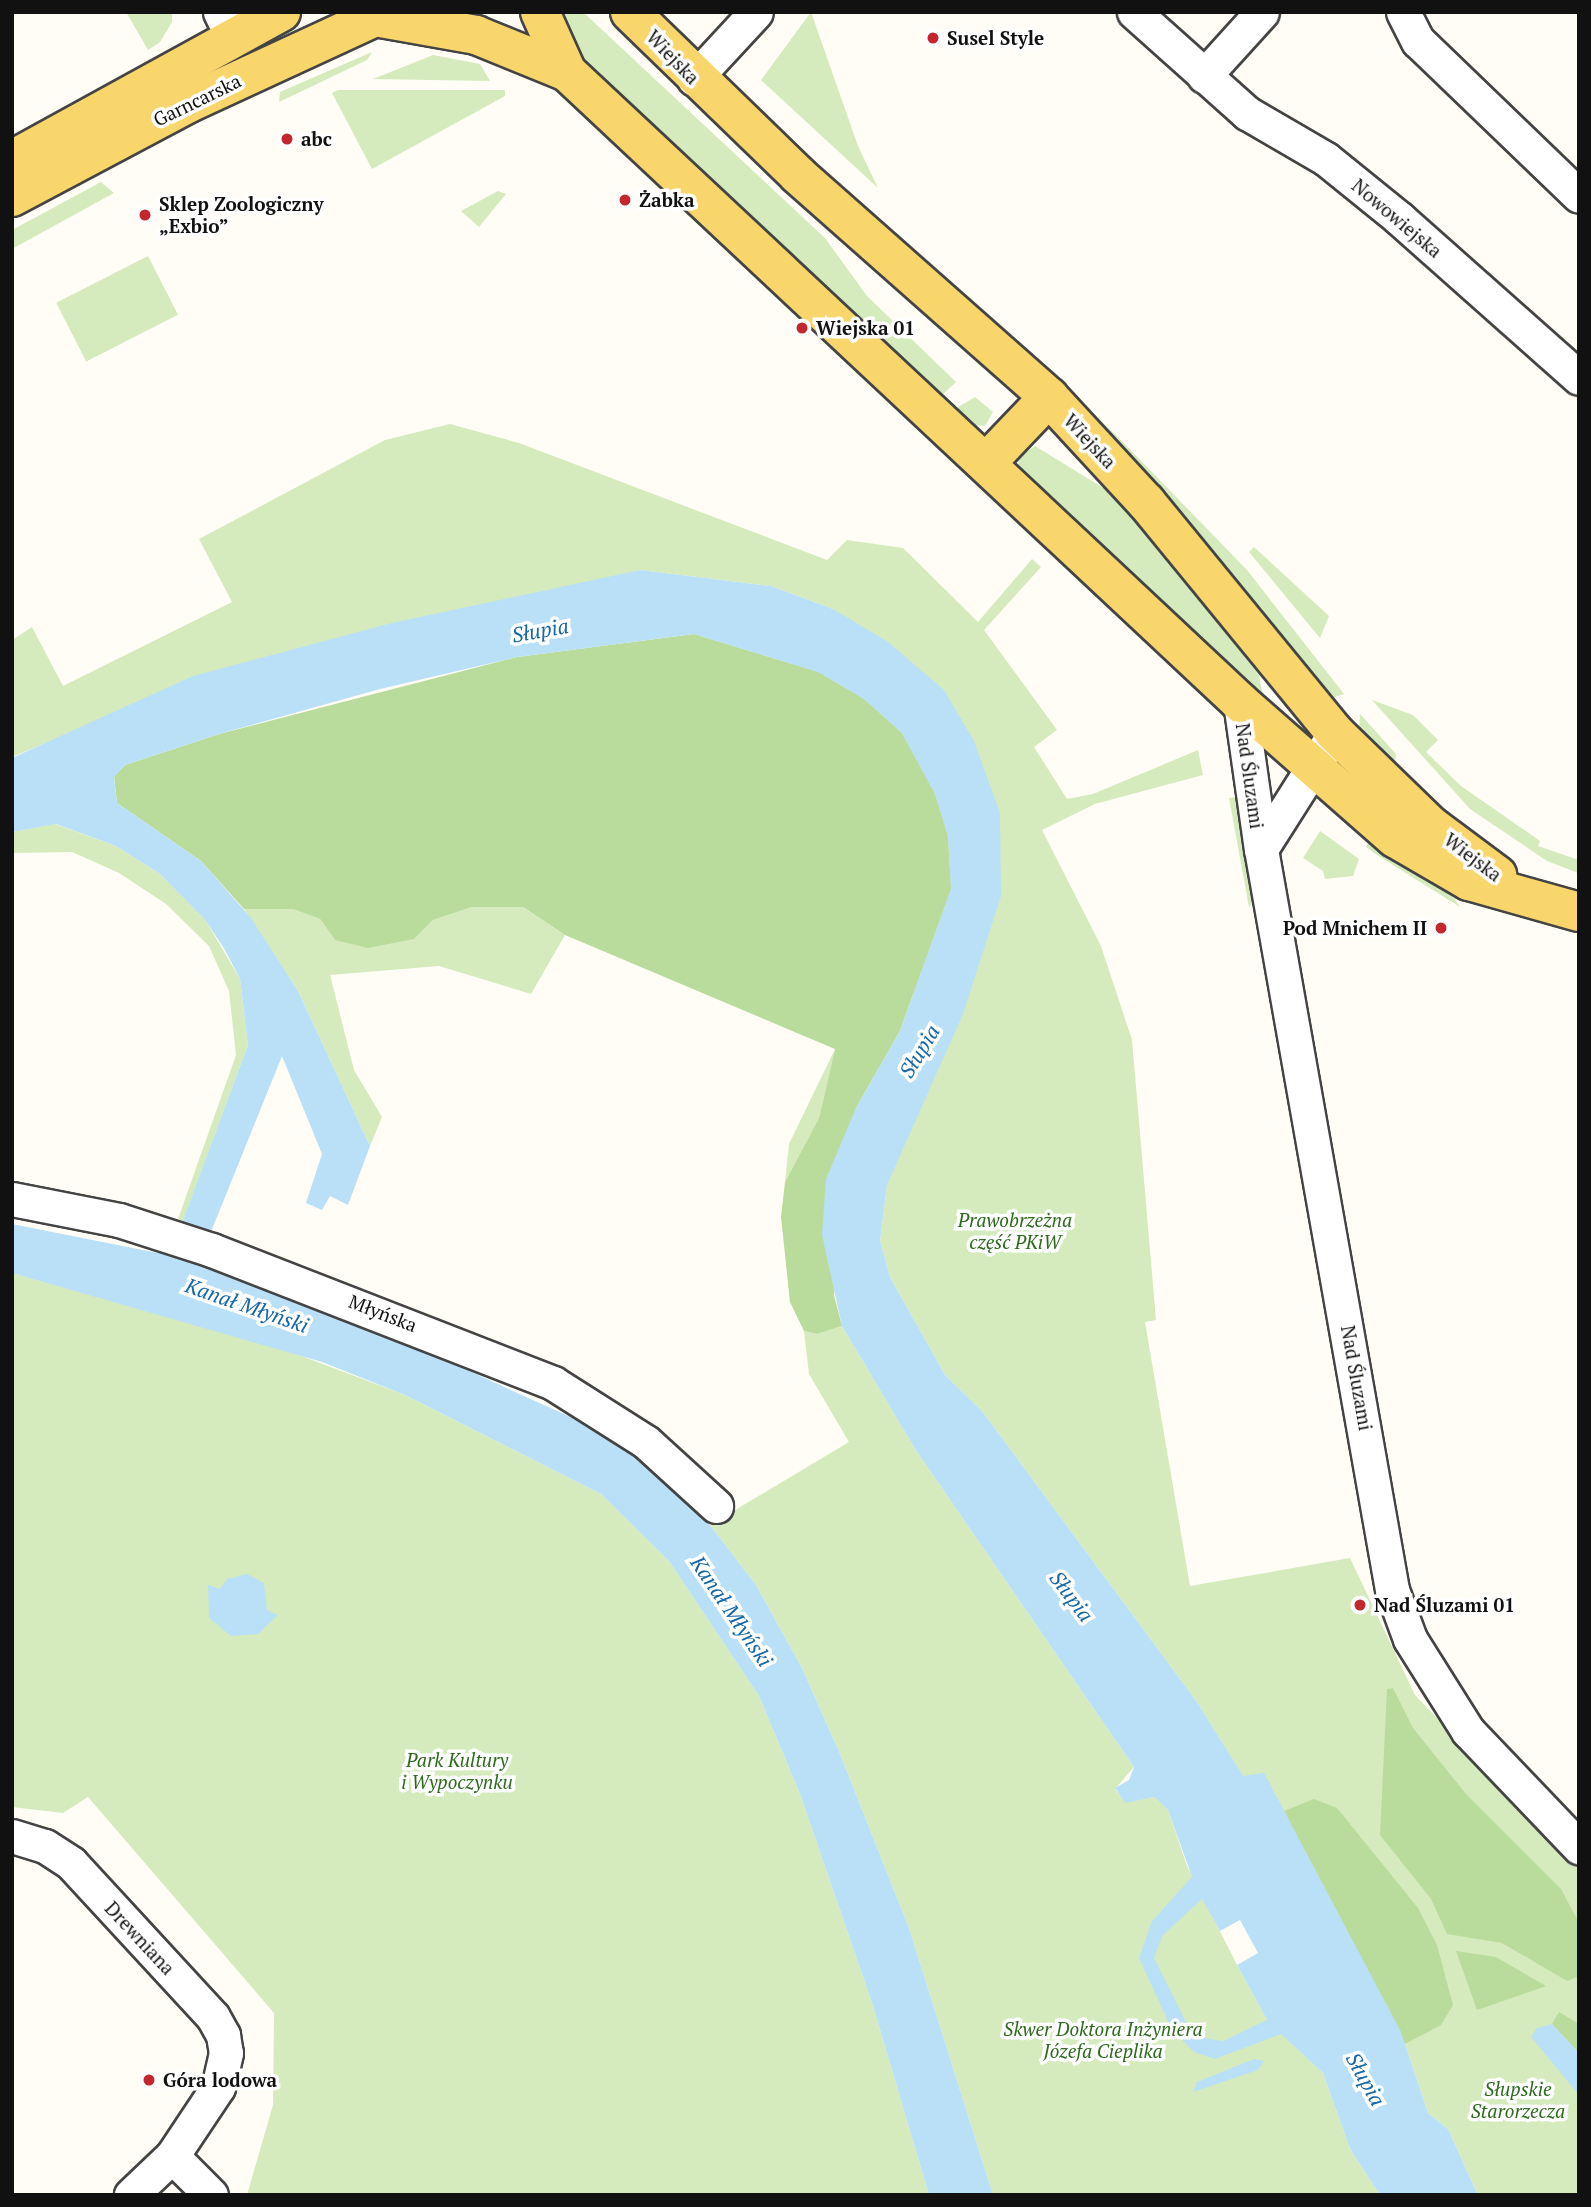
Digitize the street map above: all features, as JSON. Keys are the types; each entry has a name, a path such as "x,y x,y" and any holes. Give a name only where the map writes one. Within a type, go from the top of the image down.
{"main road":[{"name":"Garncarska","path":"12,160 227,25 282,12"},
{"name":"Wiejska","path":"540,12 567,72"},
{"name":"Wiejska","path":"630,12 694,79 798,175 1049,397 1146,502 1334,732 1430,825 1519,891"},
{"name":"Garncarska","path":"12,197 189,103 381,15"},
{"name":"Wiejska","path":"381,15 476,35 567,72 1240,702 1315,767 1425,858 1480,885 1519,891"},
{"path":"986,463 1049,397"},
{"path":"1519,891 1579,912"}],"street":[{"path":"694,79 756,12"},
{"name":"Nowowiejska","path":"1134,12 1247,113 1326,159 1579,378"},
{"path":"1204,76 1262,12"},
{"path":"1405,13 1418,41 1579,196"},
{"name":"Nad Śluzami","path":"1240,702 1261,849 1392,1590 1410,1639 1468,1731 1579,1847"},
{"name":"Nad Śluzami","path":"1261,849 1315,767 1334,732"},
{"name":"Młyńska","path":"12,1199 119,1220 175,1237 552,1383 646,1442 716,1506"},
{"name":"Drewniana","path":"12,1836 45,1846 71,1863 213,2017 226,2053 223,2072 172,2155"},
{"path":"131,2195 172,2155 211,2195"}],"green space":[{"path":"126,12 172,12 172,22 160,42 148,50"},
{"path":"568,12 583,12 825,238 867,296 956,382 940,397 590,70 555,19"},
{"path":"811,12 858,146 878,188 761,80"},
{"path":"372,52 367,60 279,102 280,92"},
{"path":"433,55 480,64 490,81 373,79"},
{"path":"338,90 505,90 505,96 372,169 332,93"},
{"path":"101,182 114,193 12,249 12,230"},
{"path":"498,191 506,194 479,227 461,211"},
{"path":"148,256 178,315 86,362 56,303"},
{"path":"1023,350 1115,434 1247,570 1344,694 1329,699 1131,457"},
{"path":"975,397 993,412 985,426 970,425 953,410"},
{"name":"Prawobrzeżna część PKiW","path":"450,424 519,443 827,560 847,540 903,548 978,622 1032,559 1041,567 984,630 1057,730 1034,747 1067,799 1093,794 1198,750 1203,775 1095,804 1042,830 1101,946 1132,1040 1156,1320 1145,1322 1190,1586 1350,1558 1415,1695 1579,1868 1579,2195 1478,2195 1448,2129 1428,2113 1401,2032 1297,1835 1243,1777 1197,1702 982,1411 945,1375 890,1277 880,1241 887,1185 930,1079 833,609 771,586 640,570 101,720 12,757 12,640 32,627 63,686 232,602 199,539 385,440"},
{"path":"1035,446 1105,489 1141,524 1259,675 1263,697 1019,470 1018,458"},
{"path":"1254,547 1329,616 1320,638 1249,552"},
{"path":"694,634 819,672 864,699 902,733 935,794 948,836 951,889 900,1031 856,1108 834,1295 842,1326 817,1334 804,1331 790,1302 781,1217 785,1182 819,1118 835,1049 565,935 523,907 472,907 433,920 414,939 368,948 335,940 320,919 293,909 244,909 201,861 117,803 114,776 125,765 219,734 517,657"},
{"path":"1372,700 1413,715 1438,740 1426,752 1461,786 1540,841 1538,846 1579,860 1578,873 1547,861 1470,809"},
{"path":"1360,714 1396,754 1395,770 1359,731"},
{"path":"1236,797 1254,901 1249,907 1229,798"},
{"path":"55,824 116,846 160,874 206,921 240,979 248,1045 183,1221 178,1219 236,1055 229,991 209,946 166,904 119,873 72,852 12,853 12,832"},
{"path":"1320,831 1359,859 1353,876 1325,879 1323,871 1303,858"},
{"path":"1370,839 1454,898 1460,907 1366,847"},
{"path":"472,907 523,907 565,935 531,994 439,966 330,975 354,1070 382,1117 370,1146 298,991 244,909 293,909 320,919 335,940 414,939 433,920"},
{"path":"835,1049 819,1118 785,1182 789,1144"},
{"name":"Park Kultury i Wypoczynku","path":"12,1273 275,1346 405,1395 601,1494 669,1561 759,1696 800,1794 873,2006 929,2195 247,2195 273,2105 274,2013 88,1797 63,1813 12,1807"},
{"name":"Skwer Doktora Inżyniera Józefa Cieplika","path":"842,1326 915,1449 1134,1767 1115,1789 1125,1802 1154,1797 1168,1810 1187,1866 1267,2020 1323,2073 1350,2149 1380,2195 993,2195 909,1928 840,1754 802,1668 756,1585 710,1525 849,1442 809,1374 804,1331 817,1334"},
{"path":"1393,1688 1413,1728 1466,1794 1561,1889 1579,1923 1579,1976 1567,1981 1502,1943 1447,1934 1431,1899 1380,1835 1387,1689"},
{"path":"1314,1799 1337,1808 1418,1908 1437,1945 1453,2005 1441,2025 1405,2044 1284,1811"},
{"path":"1456,1951 1496,1957 1546,1986 1477,2010"},
{"path":"1559,2012 1579,2024 1579,2053 1552,2024"}],"water":[{"path":"640,570 771,586 833,609 888,642 944,690 974,741 1000,813 1001,896 963,1014 887,1185 880,1241 890,1277 945,1375 982,1411 1197,1702 1243,1776 1264,1773 1401,2032 1428,2113 1448,2129 1478,2195 1380,2195 1350,2149 1323,2073 1281,2034 1215,2059 1194,2052 1172,2030 1139,1958 1152,1921 1192,1877 1168,1810 1154,1797 1125,1803 1115,1788 1129,1780 1134,1767 915,1449 842,1326 822,1235 826,1179 856,1108 900,1031 951,889 948,836 935,794 902,733 864,699 818,672 694,634 517,657 380,689 219,734 125,765 114,777 117,803 201,861 251,918 298,991 370,1146 348,1205 330,1196 322,1210 306,1203 322,1154 282,1056 200,1259 210,1269 263,1289 275,1283 577,1420 622,1446 710,1525 756,1585 802,1668 840,1754 909,1928 993,2195 929,2195 873,2006 800,1794 759,1696 669,1561 601,1494 405,1395 322,1362 12,1273 12,1224 158,1253 172,1250 248,1045 240,979 206,921 160,874 116,846 56,824 12,832 12,758 193,676 392,623","holes":["1202,1899 1220,1931 1240,1920 1258,1953 1237,1965 1267,2020 1223,2041 1203,2038 1188,2026 1154,1958 1162,1936"]},
{"path":"247,1574 264,1583 267,1610 278,1615 258,1634 231,1636 209,1618 208,1585 220,1589 227,1579"},
{"path":"1552,2024 1579,2053 1579,2095 1531,2037 1537,2028"},
{"path":"1254,2059 1264,2061 1258,2070 1193,2092 1197,2082"}],"place":[{"name":"Susel Style","path":"933,38"},
{"name":"abc","path":"287,139"},
{"name":"Żabka","path":"625,200"},
{"name":"Sklep Zoologiczny „Exbio”","path":"145,215"},
{"name":"Wiejska 01","path":"802,328"},
{"name":"Pod Mnichem II","path":"1441,928"},
{"name":"Nad Śluzami 01","path":"1360,1605"},
{"name":"Góra lodowa","path":"149,2080"}],"water label":[{"name":"Słupia","path":"540,630"},
{"name":"Słupia","path":"919,1051"},
{"name":"Kanał Młyński","path":"247,1305"},
{"name":"Słupia","path":"1072,1596"},
{"name":"Kanał Młyński","path":"732,1611"},
{"name":"Słupia","path":"1366,2079"}],"park label":[{"name":"Słupskie Starorzecza","path":"1518,2100"}]}
